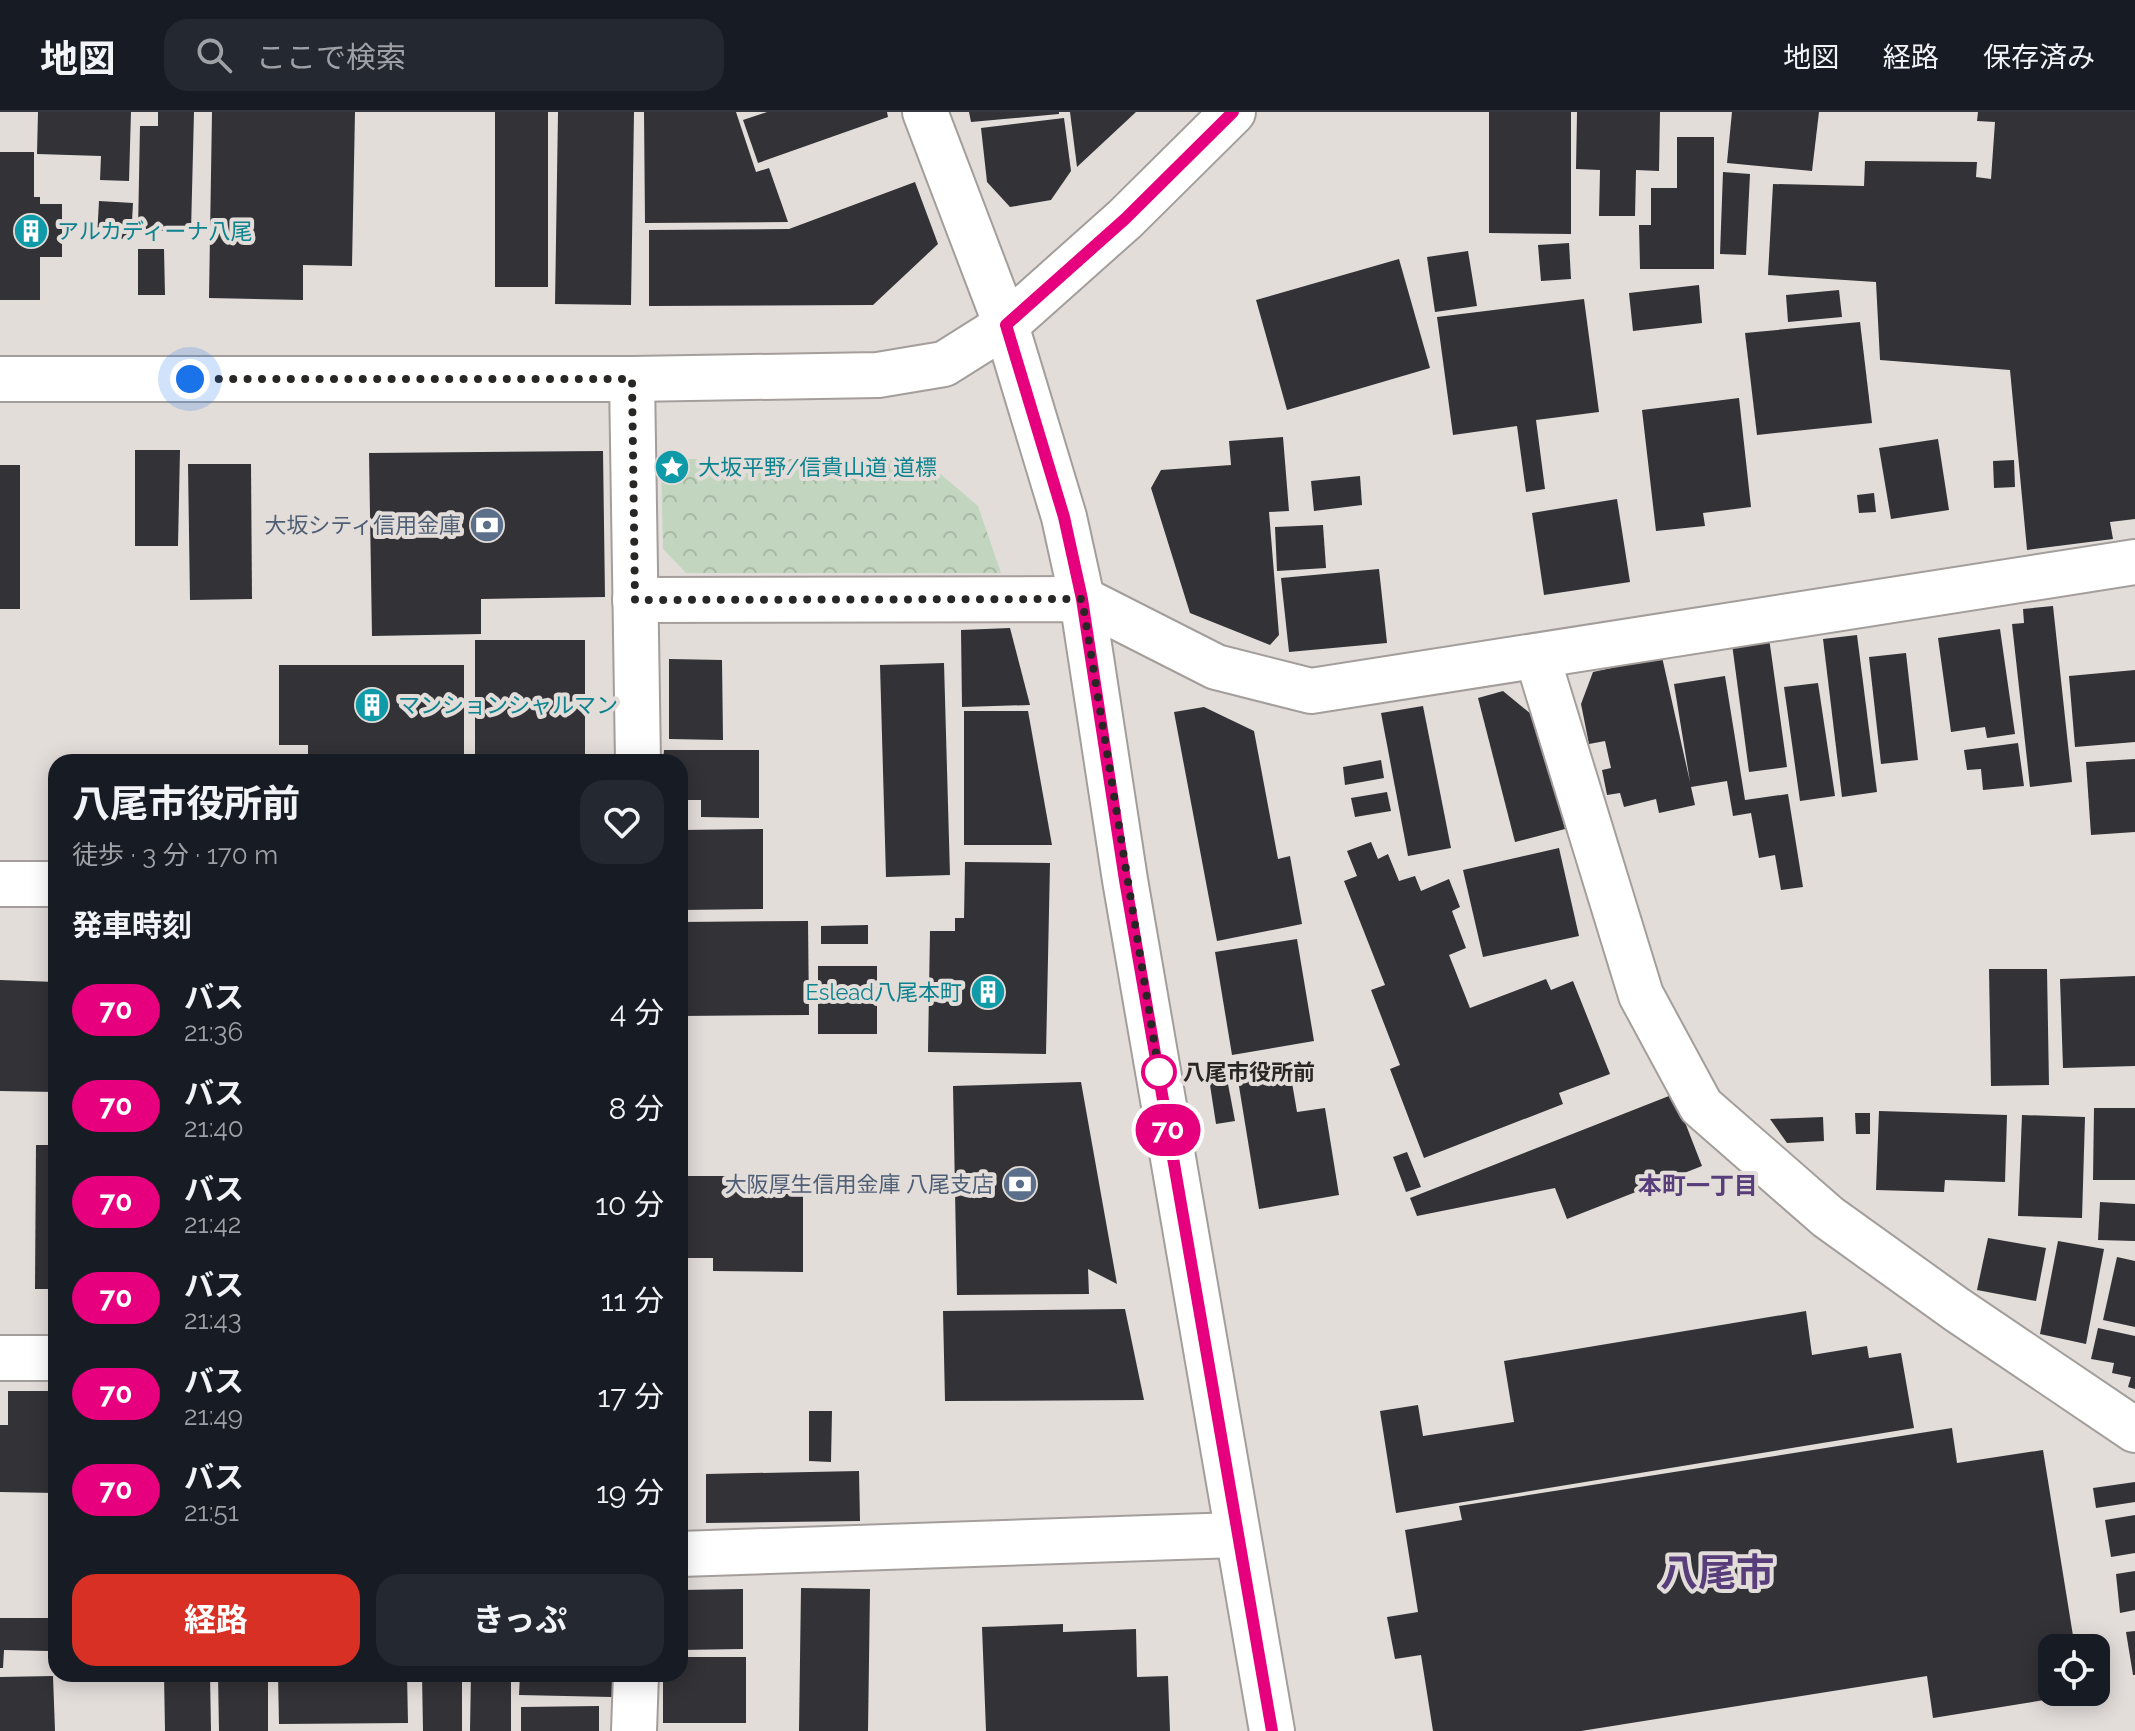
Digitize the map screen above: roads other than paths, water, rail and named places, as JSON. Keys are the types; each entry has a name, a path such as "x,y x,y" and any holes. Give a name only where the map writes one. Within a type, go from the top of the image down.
{"street":[{"path":"925,112 1006,325 1064,517 1082,599 1236,1535 1272,1731"},
{"path":"0,379 632,379 878,375 944,364 1006,325 1125,219 1233,112"},
{"path":"632,379 638,754"},
{"path":"635,600 1082,599 1216,667 1311,691 2135,562"},
{"path":"1537,656 1641,995 1701,1106 1828,1217 2006,1344 2135,1430"},
{"path":"0,884 48,884"},
{"path":"0,1358 48,1358"},
{"path":"688,1554 1236,1535"},
{"path":"634,1731 636,1682"}],"place":[{"name":"アルカディーナ八尾","path":"31,231"},
{"name":"大坂平野/信貴山道 道標","path":"672,467"},
{"name":"大坂シティ信用金庫","path":"487,525"},
{"name":"マンションシャルマン","path":"372,705"},
{"name":"Eslead八尾本町","path":"988,992"},
{"name":"八尾市役所前","path":"1159,1072"},
{"name":"大阪厚生信用金庫 八尾支店","path":"1020,1184"}],"district":[{"name":"本町一丁目","path":"1698,1186"},
{"name":"八尾市","path":"1717,1573"}]}
